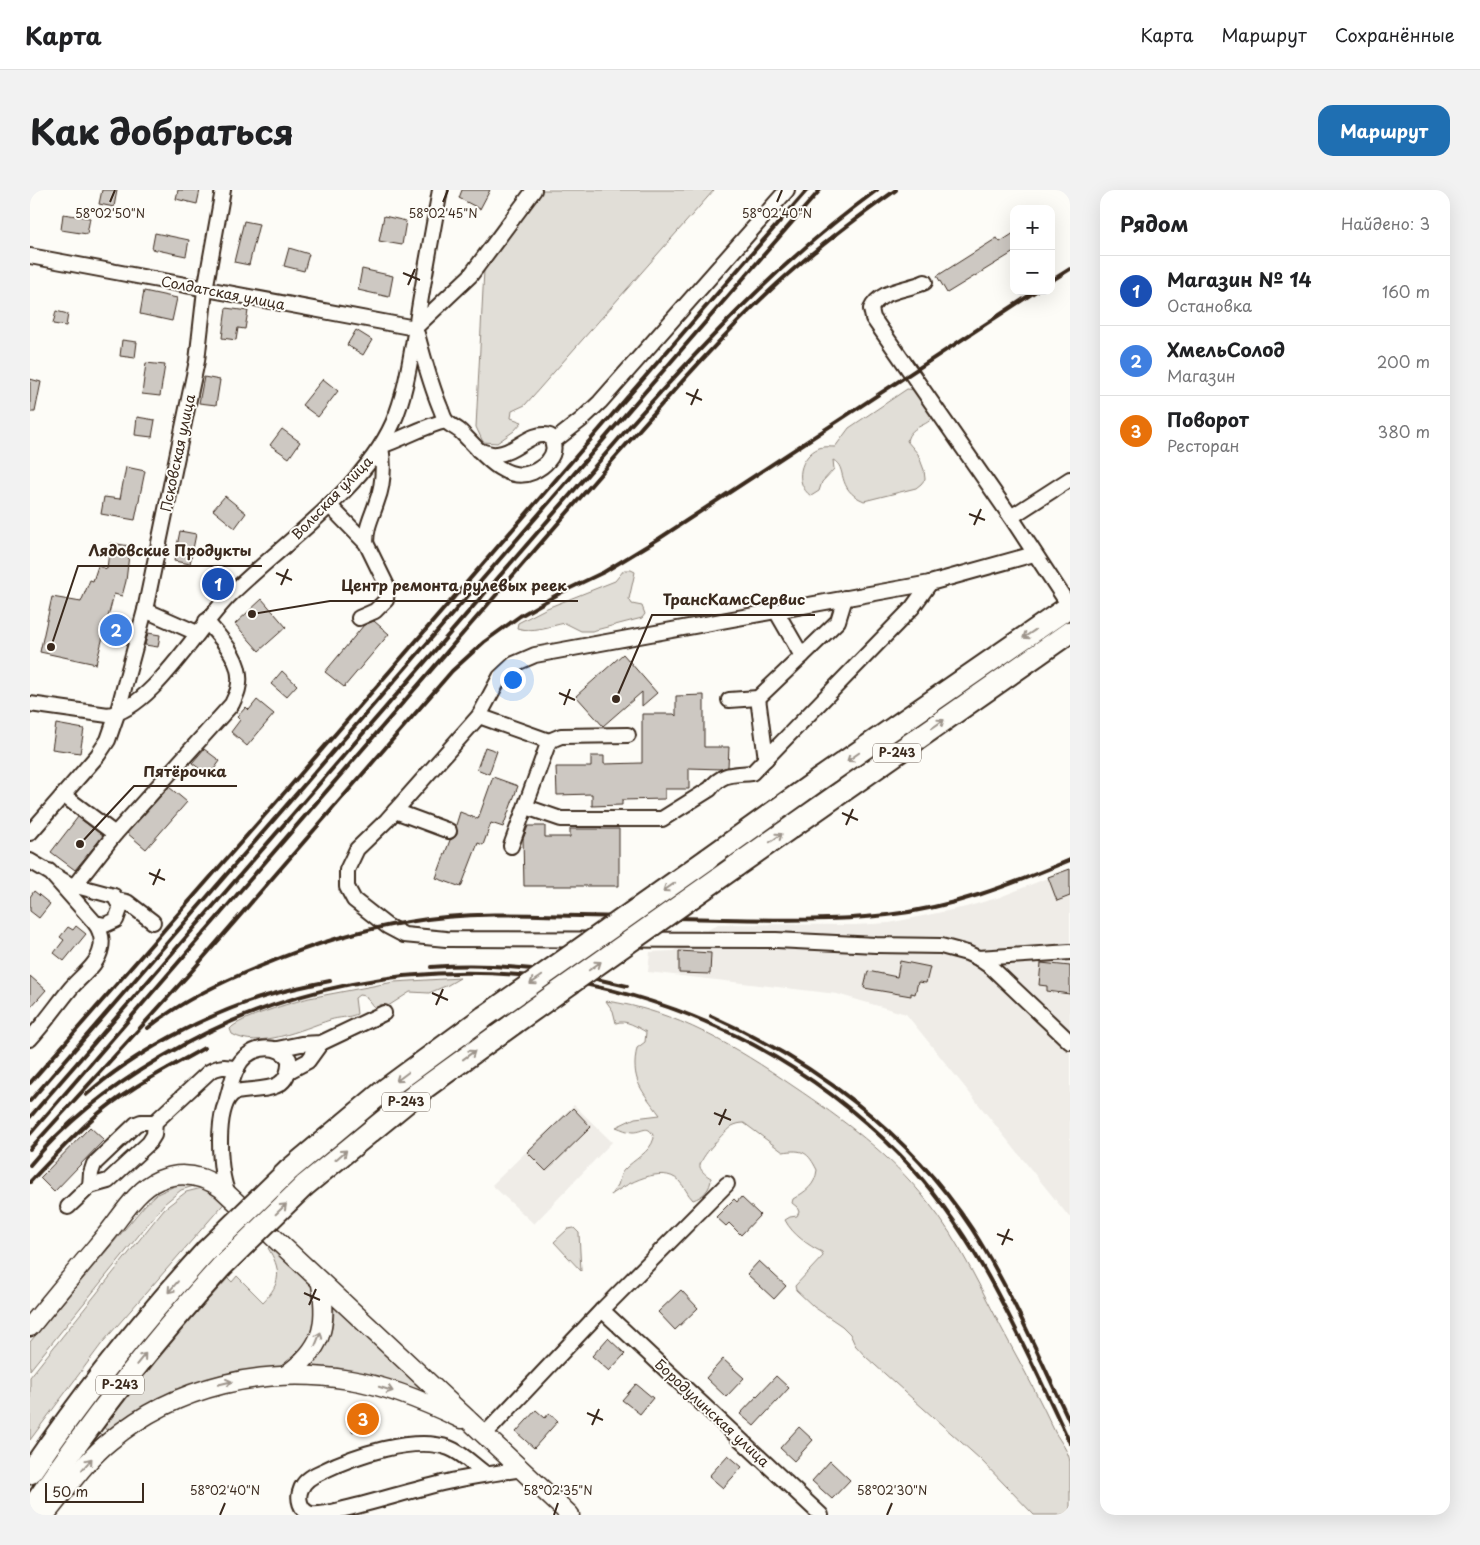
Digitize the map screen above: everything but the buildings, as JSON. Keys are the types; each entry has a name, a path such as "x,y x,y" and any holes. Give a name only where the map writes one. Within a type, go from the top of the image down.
{"highway":[{"name":"Р-243","path":"30,1473 114,1357 206,1251 289,1170 374,1099 484,1017 825,776 1070,606"},
{"name":"Р-243","path":"30,1511 86,1430 176,1317 221,1267 304,1186 419,1092 512,1024 1070,632"}],"main road":[{"path":"30,1327 130,1205 153,1183 173,1176 189,1175 213,1183 570,1515"},
{"path":"286,1375 308,1356 319,1339 324,1309 321,1284"},
{"path":"45,1515 95,1455 123,1431 148,1414 169,1403 208,1388 251,1378 286,1375 351,1380 414,1398 480,1430"}],"street":[{"name":"Псковская улица","path":"30,833 98,755 108,740 117,714 145,610 196,361 205,290 223,190"},
{"name":"Вольская улица","path":"117,714 132,705 150,689 230,595 328,505 370,461 381,446 394,421 409,368 440,190"},
{"path":"478,450 498,454 513,449 536,436 544,435 550,436 554,449 548,462 541,468 522,475 505,470 489,460 478,450 460,431 446,421 431,384 416,328 470,276 534,190"},
{"path":"553,442 600,402 787,190"},
{"name":"Солдатская улица","path":"30,256 416,328"},
{"path":"925,282 892,292 879,299 872,305 871,314 1070,606"},
{"path":"366,543 366,530 378,499 383,472 381,446 427,426 446,421"},
{"path":"1011,517 1070,479"},
{"path":"328,505 366,543 387,586 386,600 375,612 360,618"},
{"path":"1034,554 930,582 535,655 514,664 500,677 479,716 395,811 357,849 347,870 346,887 354,900 387,926 404,935 446,939 776,940 876,946 932,946 956,949 978,958 991,967 1070,1042"},
{"path":"526,807 560,819 662,819 710,789 724,776 752,773 912,608 930,582"},
{"path":"729,700 758,698 838,621 845,598"},
{"path":"145,610 197,633"},
{"path":"776,611 802,656"},
{"path":"75,886 115,834 232,704 238,689 240,675 234,658 224,641 206,621"},
{"path":"758,698 766,759"},
{"path":"30,704 92,714 117,714"},
{"path":"479,716 549,741 561,736 628,735"},
{"path":"511,846 549,741"},
{"path":"63,795 115,834"},
{"path":"395,811 449,831"},
{"path":"30,861 75,886 107,894 117,900 127,902 153,922"},
{"path":"30,1039 48,1019 70,988 93,964 101,948 99,929 95,922 49,871"},
{"path":"95,922 105,924 116,920 120,910 117,900"},
{"path":"978,958 1070,952"},
{"path":"229,1196 224,1181 220,1144 222,1120 237,1069 245,1058 256,1050 263,1048 277,1049 301,1044 320,1043 384,1014"},
{"path":"289,1071 308,1061 320,1043"},
{"path":"227,1099 230,1094 236,1092 276,1087 284,1081 289,1071 289,1059 283,1052 277,1049"},
{"path":"90,1186 92,1169 98,1160 136,1124 155,1122 216,1067 223,1066 237,1069"},
{"path":"68,1207 90,1186 108,1181 149,1143 154,1135 155,1122"},
{"path":"480,1430 727,1184"},
{"name":"Бородулинская улица","path":"602,1310 822,1515"},
{"path":"486,1474 450,1448 433,1444 394,1447 352,1458 319,1473 302,1485 299,1499 301,1505 308,1513 312,1515 320,1514 364,1505 449,1481 522,1470"}],"shaded area":[{"path":"530,190 714,190 525,405 512,411 511,418 522,422 514,431 497,443 483,442 476,427 485,250"},
{"path":"907,389 917,390 935,412 929,421 912,431 907,441 918,454 924,470 925,479 921,484 916,488 864,501 849,491 845,485 840,468 833,460 834,469 822,482 819,491 811,496 805,491 802,484 801,470 803,463 812,452 819,448 835,447 849,428"},
{"path":"624,570 635,572 629,599 632,604 642,606 645,614 642,618 592,631 581,631 565,623 529,630 517,628 518,623 547,608 615,581"},
{"path":"1070,869 1070,1218 906,1014 837,994 648,972 650,952 673,951 718,924 855,925 889,923 966,907 1000,897"},
{"path":"460,978 429,993 410,992 385,1008 379,1009 373,1006 365,996 359,995 355,998 357,1014 330,1020 281,1036 255,1040 232,1034 230,1029 255,1015 309,998 394,982"},
{"path":"606,1001 656,1013 704,1032 727,1044 811,1098 847,1124 865,1138 913,1184 939,1217 972,1270 1066,1450 1070,1462 1070,1515 1034,1515 980,1459 866,1357 842,1326 814,1307 796,1290 795,1286 823,1256 822,1252 796,1235 785,1220 797,1216 799,1212 792,1203 793,1199 812,1184 816,1176 817,1170 811,1159 804,1153 795,1151 783,1152 744,1123 740,1123 732,1126 724,1133 703,1158 700,1167 711,1178 711,1182 706,1192 700,1197 693,1200 679,1181 672,1176 663,1174 635,1181 611,1195 618,1185 623,1172 649,1148 654,1138 650,1131 645,1129 631,1132 616,1127 635,1118 660,1115 643,1092 636,1077 635,1059 637,1048 645,1042 646,1032 628,1023 616,1023 613,1011"},
{"path":"574,1105 612,1142 534,1224 492,1185"},
{"path":"179,1184 200,1184 181,1190 164,1204 30,1370 30,1342 145,1205 157,1194"},
{"path":"206,1187 228,1199 103,1342 30,1440 30,1377 164,1209 186,1192"},
{"path":"574,1228 579,1233 581,1271 554,1242 568,1229"},
{"path":"271,1245 311,1281 320,1299 311,1343 283,1367 109,1434 104,1427 158,1355 228,1278 232,1282 237,1276 263,1302 269,1295 274,1288 278,1276 275,1263 268,1248"},
{"path":"333,1302 441,1402 309,1368 325,1346 332,1330"}],"railway":[{"path":"30,1083 807,190"},
{"path":"30,1101 820,190"},
{"path":"30,1117 658,394 777,273 809,244 877,190"},
{"path":"30,1134 695,367 791,271 835,235 896,190"},
{"path":"1055,278 1070,269"},
{"path":"30,1149 191,972 452,671 484,642 520,616 560,593 604,572 660,538 1030,295"},
{"path":"148,1028 174,1009 246,972 315,945 389,925 429,919 494,914 785,920 887,915 911,912 957,901 1026,878 1070,860"},
{"path":"431,967 481,966 530,969 603,980 627,986"},
{"path":"30,1165 59,1134 92,1105 162,1057 254,1012 351,984 449,973 548,978 644,999 736,1036 822,1088 900,1155 928,1187 976,1255 1016,1329 1070,1443"},
{"path":"86,1095 125,1064 195,1025 266,996 330,981"},
{"path":"711,1016 787,1055 823,1078 857,1104 919,1162 947,1194 986,1252 1024,1324 1070,1422"},
{"path":"30,1182 75,1135 104,1109 146,1081 204,1048"}],"place":[{"name":"Магазин № 14","path":"218,584"},
{"name":"Центр ремонта рулевых реек","path":"252,614"},
{"name":"ХмельСолод","path":"116,630"},
{"name":"Лядовские Продукты","path":"51,647"},
{"name":"ТрансКамсСервис","path":"616,699"},
{"name":"Пятёрочка","path":"80,844"},
{"name":"Поворот","path":"363,1419"}]}
